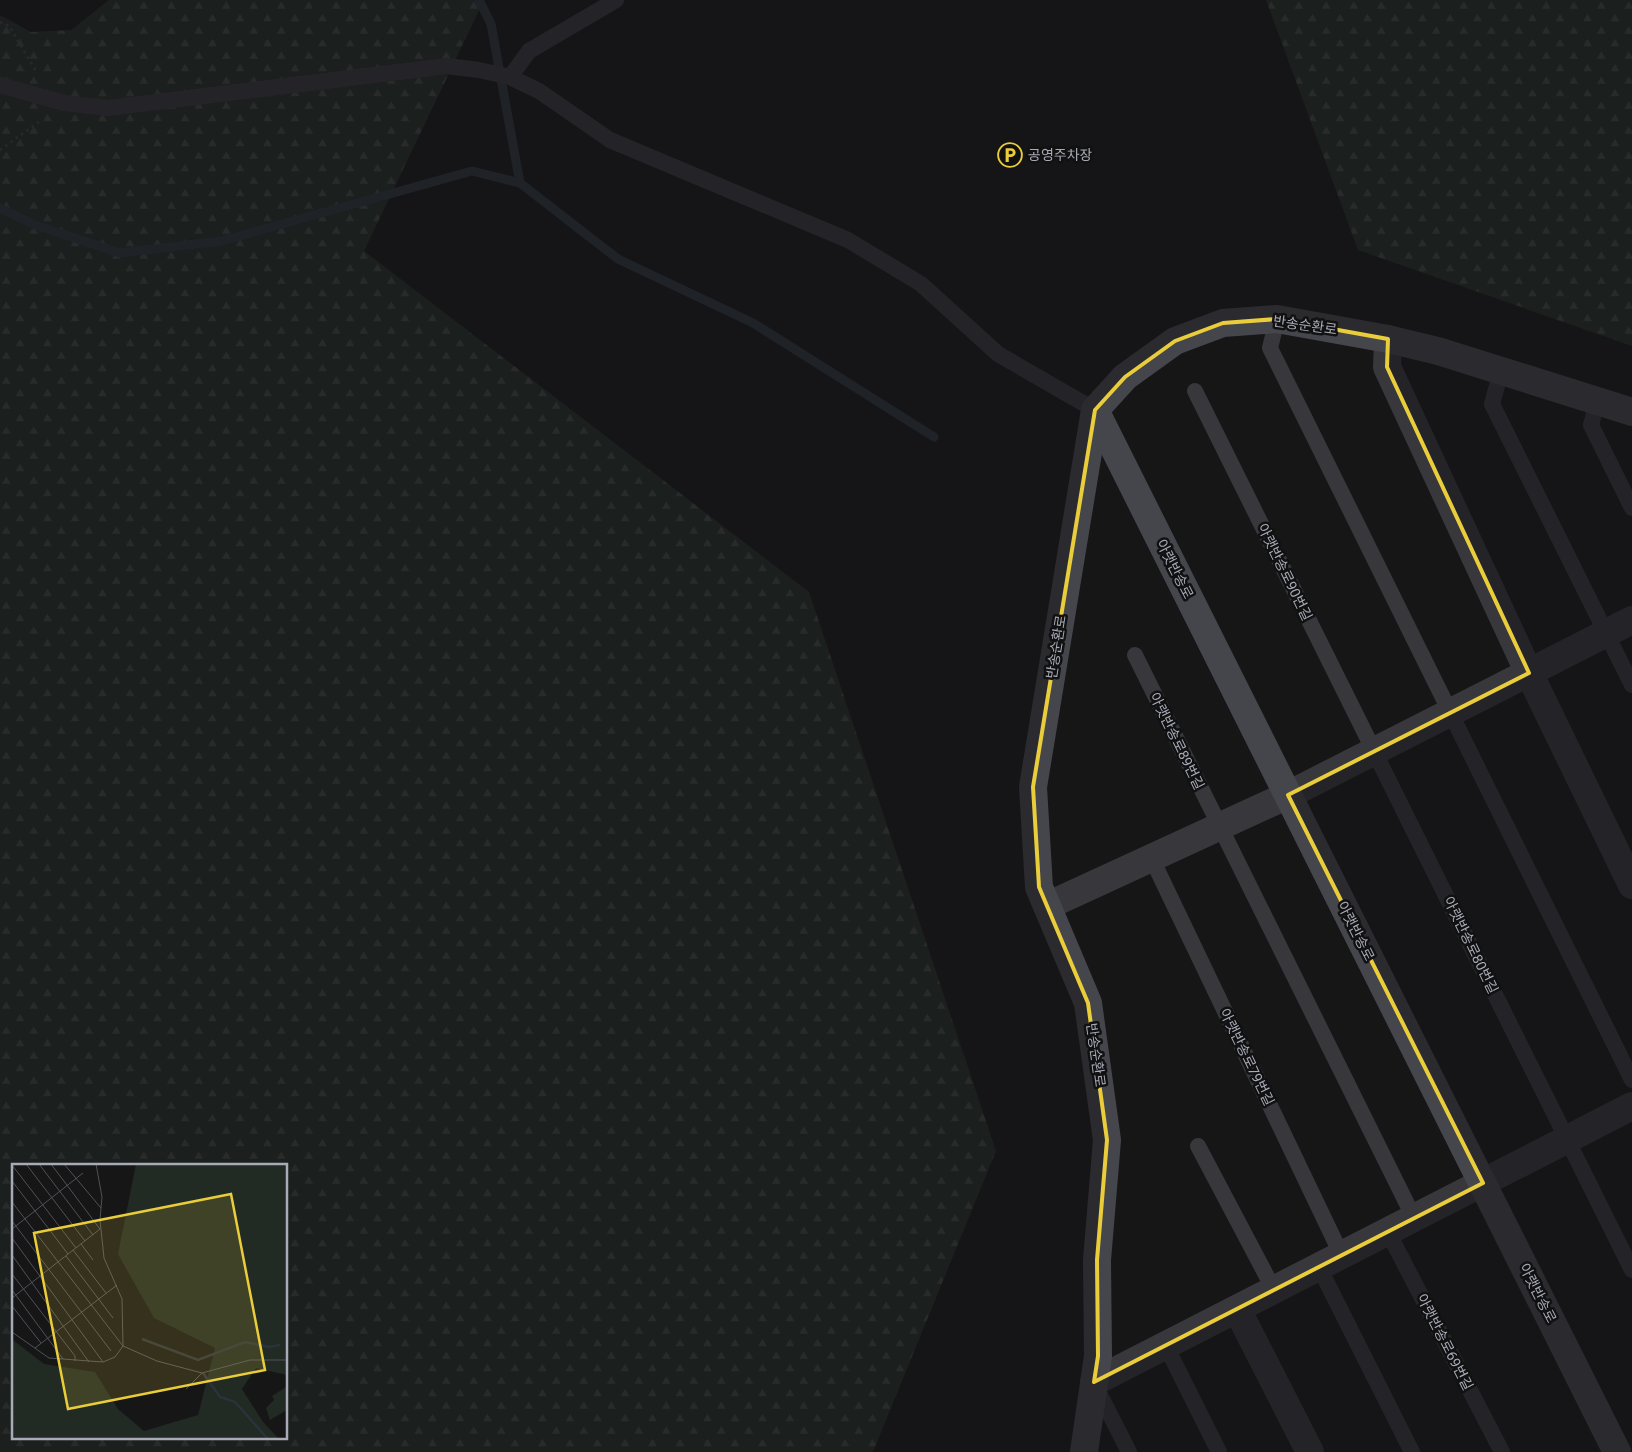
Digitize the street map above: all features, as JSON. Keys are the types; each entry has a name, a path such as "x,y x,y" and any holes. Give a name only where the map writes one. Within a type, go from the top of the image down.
{"main road":[{"name":"반송순환로","path":"1084,1452 1098,1356 1097,1260 1107,1140 1088,1004 1039,887 1033,787 1095,410 1125,377 1175,341 1223,323 1277,319 1388,339 1438,351 1501,371 1594,413 1632,412"},
{"name":"아랫반송로","path":"1095,410 1617,1452"}],"street":[{"path":"1388,339 1387,367 1529,673 1632,885"},
{"path":"1047,906 1288,796 1632,620"},
{"path":"1094,1382 1632,1106"},
{"path":"1237,1309 1310,1452"}],"lane":[{"path":"510,77 529,51 616,0"},
{"path":"0,85 64,103 108,108 447,66 479,70 510,77 539,91 610,140 848,240 921,284 998,354 1095,410"},
{"path":"1277,319 1270,348 1632,1080"},
{"path":"1501,371 1492,404 1632,685"},
{"name":"아랫반송로90번길","path":"1195,391 1374,752"},
{"path":"1594,413 1632,508"},
{"name":"아랫반송로89번길","path":"1135,655 1220,828"},
{"name":"아랫반송로80번길","path":"1374,752 1632,1270"},
{"path":"1220,828 1414,1218"},
{"name":"아랫반송로79번길","path":"1152,859 1330,1262"},
{"path":"1198,1146 1274,1290"},
{"name":"아랫반송로69번길","path":"1388,1232 1502,1452"},
{"path":"1330,1262 1412,1452"},
{"path":"1166,1346 1220,1452"},
{"path":"1094,1382 1128,1452"}],"highlighted area":[{"path":"1277,319 1388,339 1387,367 1529,673 1288,795 1483,1183 1094,1382 1098,1356 1097,1260 1107,1140 1088,1003 1039,887 1033,787 1095,410 1125,377 1175,341 1223,323"}],"green space":[{"path":"109,0 484,0 364,251 809,592 996,1151 873,1452 0,1452 0,15 31,32 71,30"},
{"path":"1266,0 1632,0 1632,346 1358,250"}],"waterway":[{"path":"479,0 491,24 520,183"},
{"path":"0,208 35,225 120,253 221,241 472,171 520,183 618,259 753,323 934,437"}],"place":[{"name":"공영주차장","path":"1010,155"}]}
